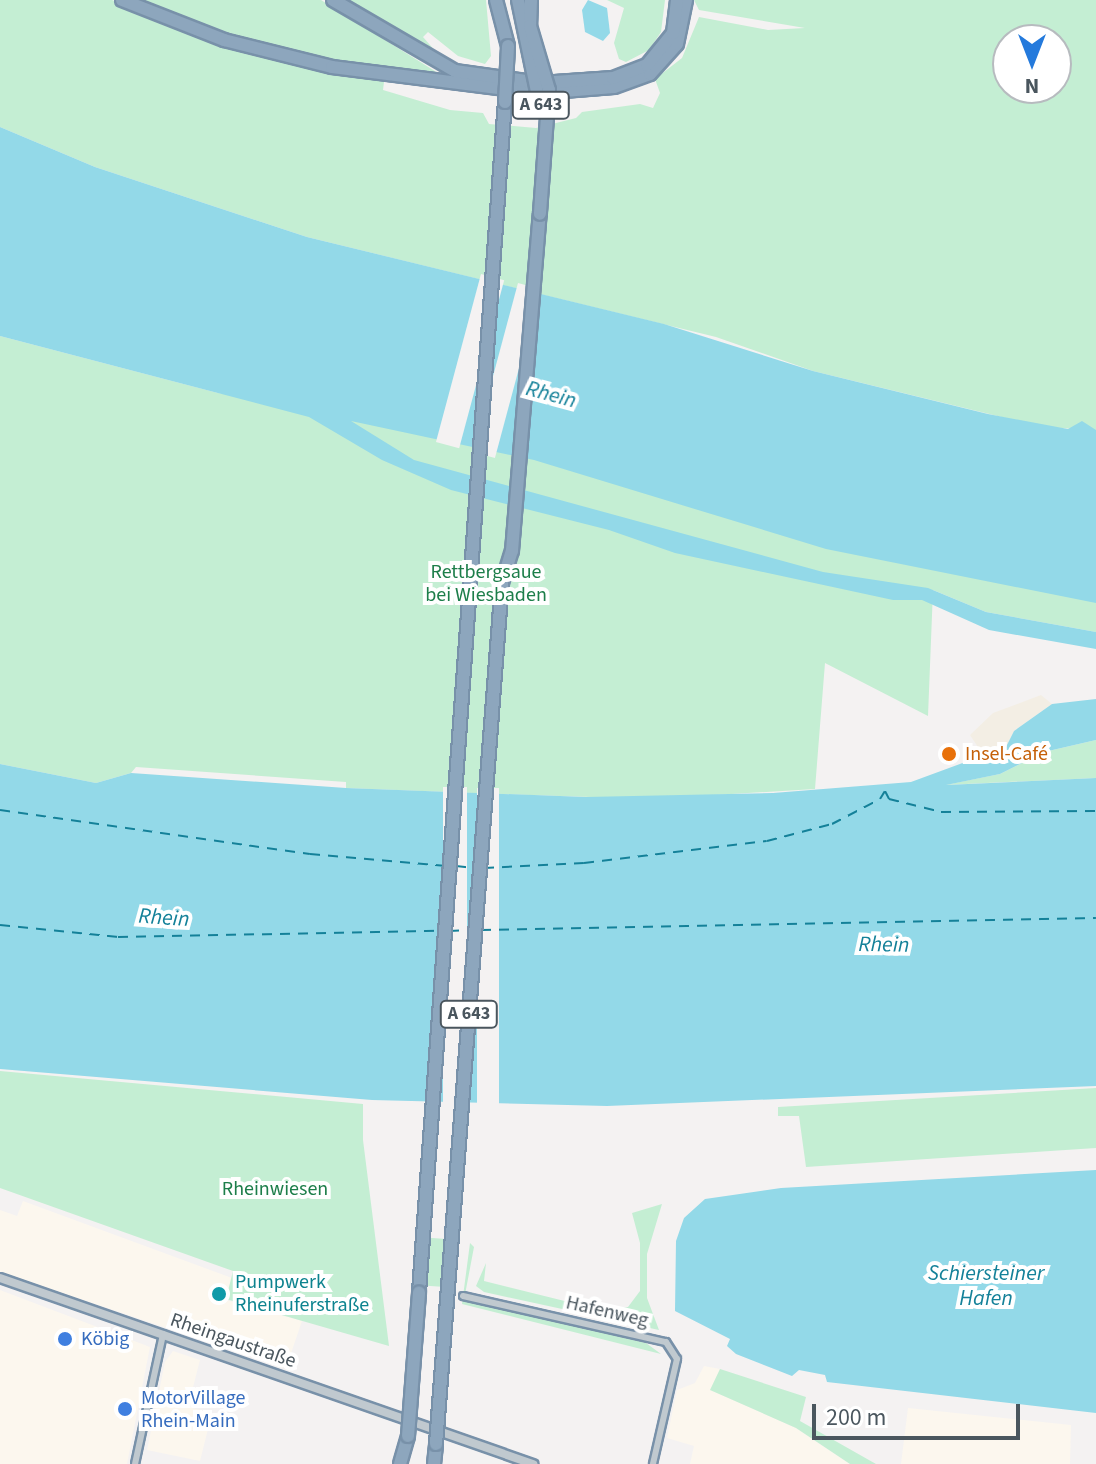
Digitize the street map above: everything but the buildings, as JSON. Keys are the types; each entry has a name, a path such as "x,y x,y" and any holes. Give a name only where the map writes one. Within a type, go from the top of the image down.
{"highway":[{"path":"122,0 224,40 332,67 481,89 587,86 635,81 663,64 681,36 686,0"},
{"path":"333,0 455,71 518,82 587,86 628,74 655,59 673,33 677,0"},
{"path":"496,0 508,46"},
{"name":"A 643","path":"407,1464 508,46 507,0"},
{"name":"A 643","path":"434,1464 541,109 518,0"},
{"path":"502,583 512,551 549,110 547,72 530,26 531,0"},
{"path":"400,1464 408,1436"}],"street":[{"name":"Rheingaustraße","path":"0,1278 533,1464"},
{"name":"Hafenweg","path":"463,1296 666,1342 677,1359 653,1464"},
{"path":"135,1464 163,1334"}],"shaded area":[{"path":"23,1201 232,1278 226,1300 302,1321 286,1368 0,1272 0,1210 17,1216"},
{"path":"0,1290 150,1347 127,1464 0,1464"},
{"path":"173,1351 200,1360 188,1407 212,1413 200,1461 147,1450 165,1362"},
{"path":"704,1366 720,1369 711,1390 796,1428 850,1464 690,1464 694,1446 667,1438 677,1390 695,1383"},
{"path":"908,1408 1071,1425 1070,1464 901,1464"}],"green space":[{"path":"0,0 112,0 218,44 384,82 383,90 450,110 483,113 489,124 536,128 576,118 582,112 640,104 653,108 660,93 655,79 682,58 699,17 768,30 805,28 699,10 694,0 1096,0 1096,430 1043,427 813,371 716,337 307,237 95,167 0,127"},
{"path":"130,0 321,0 438,73 338,63 238,42"},
{"path":"347,0 486,0 491,56 485,64 458,56 428,32 423,37 437,53"},
{"path":"607,0 665,0 661,32 649,50 626,62 619,59 614,43 624,8"},
{"name":"Rettbergsaue bei Wiesbaden","path":"0,336 218,393 1096,510 1096,632 986,612 933,590 928,716 825,663 815,789 650,799 346,788 346,782 136,767 131,773 96,783 0,764"},
{"path":"1096,740 1096,778 945,785 1000,774 1044,752"},
{"name":"Rheinwiesen","path":"0,1071 363,1104 363,1140 389,1346 226,1299 233,1271 0,1188"},
{"path":"1096,1088 1096,1148 806,1167 799,1116 778,1116 778,1107"},
{"path":"662,1204 647,1254 647,1298 659,1330 484,1292 476,1286 486,1263 484,1281 605,1311 628,1307 640,1291 640,1243 632,1213"},
{"path":"418,1237 457,1240 454,1288 415,1285"},
{"path":"470,1243 474,1247 464,1300 646,1343 661,1354 462,1304"},
{"path":"720,1369 806,1397 800,1421 876,1464 850,1464 796,1428 710,1390"}],"sand":[{"path":"1041,695 1052,704 1014,731 1006,747 982,753 970,735 993,713"}],"water":[{"path":"588,0 607,8 610,33 603,41 585,32 582,10"},
{"name":"Rhein","path":"0,127 95,167 307,237 664,324 813,371 988,414 1068,429 1082,421 1096,430 1096,603 826,549 534,460 351,421 414,460 823,572 928,588 986,612 1096,632 1096,649 989,630 922,600 893,600 675,553 609,530 451,490 382,460 309,417 0,336"},
{"name":"Rhein","path":"1096,699 1096,740 1044,752 1000,774 946,785 1096,778 1096,1086 607,1106 372,1100 0,1069 0,764 96,783 131,773 346,788 586,797 773,793 911,782 1006,747 1014,731 1052,704"},
{"name":"Schiersteiner Hafen","path":"1096,1170 1096,1413 827,1382 825,1375 799,1370 792,1376 736,1354 727,1346 730,1339 675,1311 676,1241 684,1218 705,1199 781,1188"}],"pier":[{"path":"481,274 504,280 459,448 436,442"},
{"path":"518,283 540,289 495,458 473,452"},
{"path":"443,787 467,787 467,1106 443,1106"},
{"path":"477,788 499,788 499,1107 477,1107"}],"ferry route":[{"path":"484,868 584,863 767,841 832,824 880,799 885,791 889,799 941,812 1096,811"},
{"path":"0,810 310,854 446,866"},
{"path":"456,866 474,868"},
{"path":"481,930 1096,918"},
{"path":"0,925 118,937 438,931"},
{"path":"449,931 470,930"}],"place":[{"name":"Insel-Café","path":"949,754"},
{"name":"Pumpwerk Rheinuferstraße","path":"219,1294"},
{"name":"Köbig","path":"65,1339"},
{"name":"MotorVillage Rhein-Main","path":"125,1409"}]}
